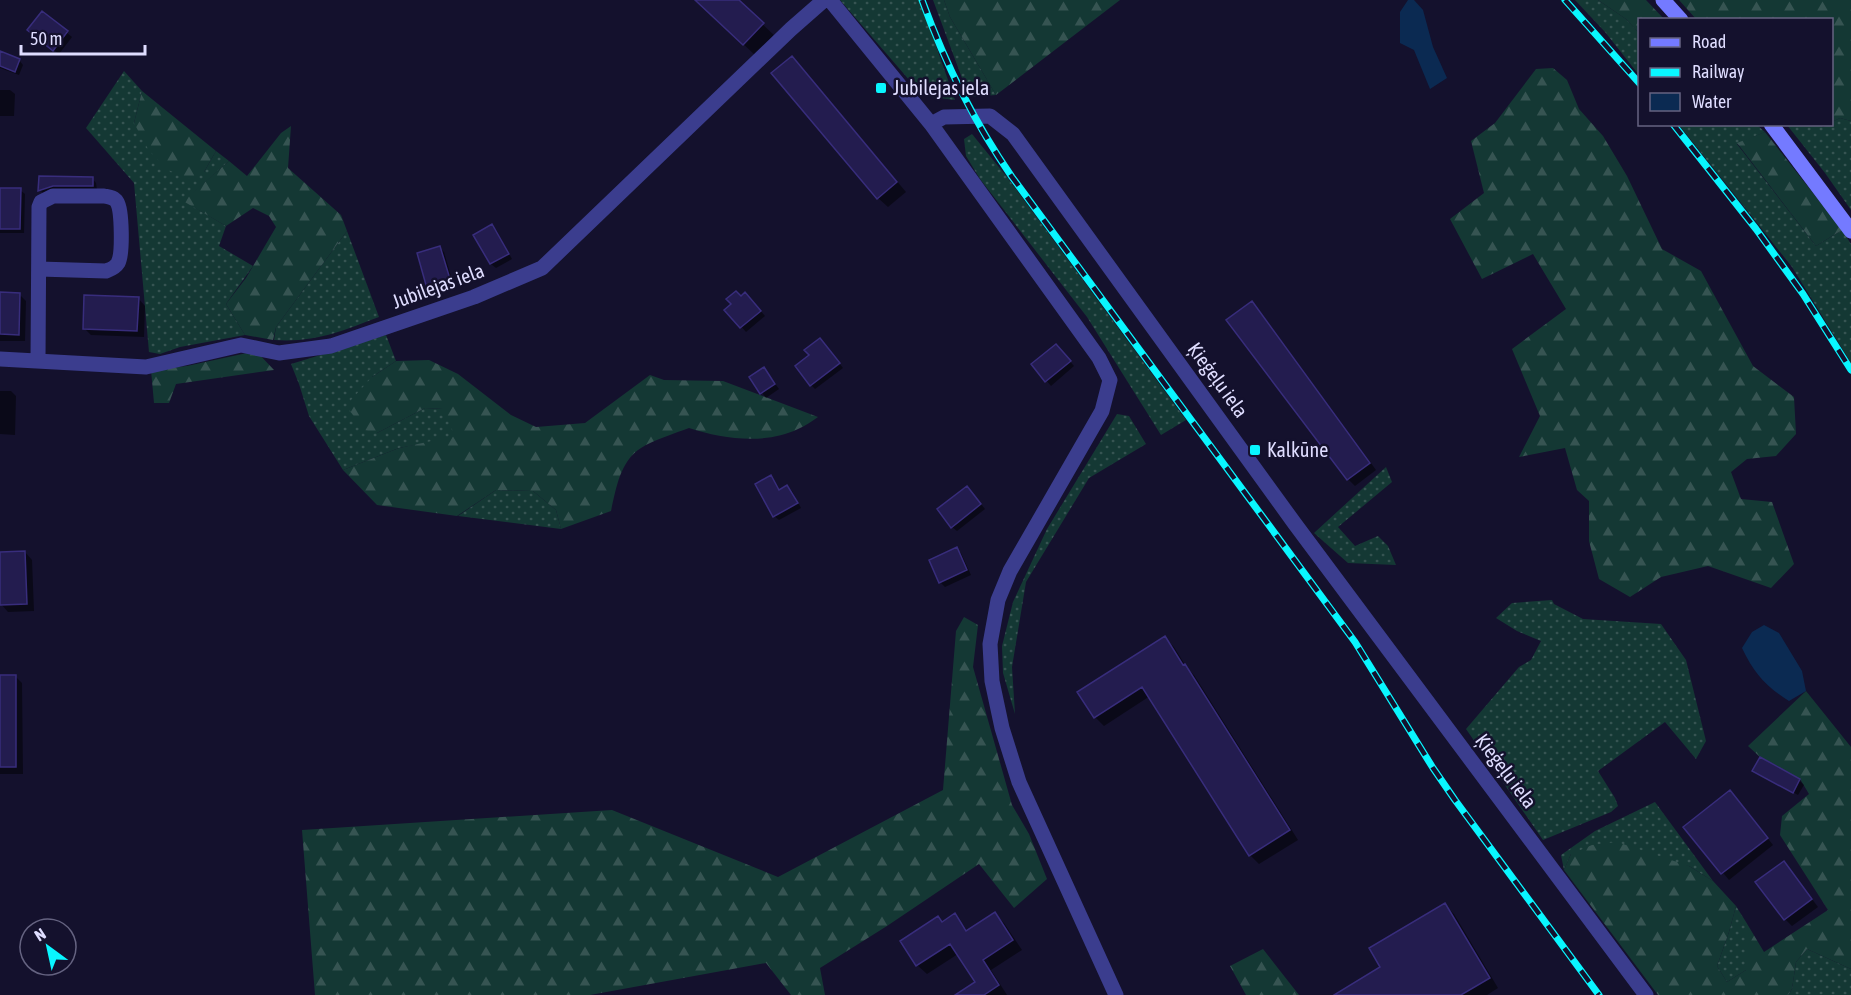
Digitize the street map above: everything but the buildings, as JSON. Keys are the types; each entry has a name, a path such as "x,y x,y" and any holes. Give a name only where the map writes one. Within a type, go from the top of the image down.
{"main road":[{"path":"1663,0 1679,18"},
{"path":"1772,126 1851,231"}],"street":[{"name":"Jubilejas iela","path":"0,359 146,367 241,345 279,352 331,346 474,297 542,268 824,0"},
{"path":"830,0 931,124 1098,358 1110,380 1102,411 1010,571 998,600 990,644 992,681 997,705 1019,782 1116,995"},
{"name":"Ķieģeļu iela","path":"931,124 944,117 990,116 1013,134 1302,534 1646,995"},
{"path":"38,361 39,207 41,202 53,196 104,196 115,200 121,215 120,260 116,267 106,271 39,269"}],"green space":[{"path":"840,0 920,0 955,100 923,96"},
{"path":"933,0 944,0 950,17 996,95 969,97"},
{"path":"944,0 1120,0 996,95 950,17"},
{"path":"1575,0 1598,0 1626,19 1638,32 1638,74 1605,32"},
{"path":"1598,0 1646,0 1663,18 1638,18 1638,32 1626,19"},
{"path":"1679,0 1851,0 1851,121 1840,118 1833,122 1833,18 1695,18"},
{"path":"1553,68 1567,80 1579,109 1603,136 1627,176 1662,249 1701,271 1753,366 1794,397 1796,434 1776,456 1747,459 1731,472 1741,499 1772,502 1794,564 1771,588 1708,566 1661,577 1630,597 1599,579 1589,541 1589,501 1577,490 1565,448 1519,457 1540,416 1512,349 1566,309 1533,254 1482,279 1450,219 1484,193 1471,141 1495,123 1536,69"},
{"path":"124,71 142,91 134,123 204,172 216,151 229,161 184,201 226,226 219,246 253,266 226,304 245,335 180,347 160,354 149,352 134,183 86,128"},
{"path":"142,91 216,151 204,172 189,179 166,169 148,149 134,123"},
{"path":"1840,118 1851,121 1851,210 1788,126 1823,127 1833,126 1833,122"},
{"path":"291,126 288,168 341,215 347,231 276,327 273,340 245,335 226,304 246,278 276,227 269,216 253,208 226,226 183,201 229,161 247,176 281,133"},
{"path":"1680,126 1758,126 1765,132 1737,144 1816,246 1842,230 1851,244 1851,363 1792,267"},
{"path":"1765,132 1842,230 1816,246 1737,143"},
{"path":"972,134 1007,177 1186,420 1161,435 1087,317 980,179 966,156 964,139"},
{"path":"347,231 379,317 315,338 274,340 276,327"},
{"path":"386,335 396,361 372,377 377,433 425,408 444,409 456,437 399,448 343,470 309,416 291,364"},
{"path":"256,351 274,370 176,384 169,403 154,403 151,370 187,366"},
{"path":"429,360 458,374 511,415 536,427 585,423 650,375 664,380 723,381 818,417 798,429 772,437 744,439 689,428 652,442 628,460 617,485 611,511 561,529 556,510 533,491 496,490 457,516 377,505 343,470 399,448 455,436 443,409 425,408 377,433 364,430 350,411 351,400 372,377 396,361"},
{"path":"1117,414 1129,416 1146,444 1089,478 1026,582 1012,667 1015,714 1003,673 1002,646 1013,602 1047,529"},
{"path":"1386,467 1392,482 1338,527 1355,546 1378,536 1388,546 1396,565 1348,563 1314,533"},
{"path":"496,490 533,491 556,510 561,529 458,516"},
{"path":"1552,600 1554,604 1583,619 1661,624 1686,660 1706,741 1696,759 1665,722 1598,771 1618,806 1611,812 1543,840 1466,729 1519,667 1531,660 1541,641 1517,631 1496,618 1512,603"},
{"path":"964,617 978,625 973,667 1012,805 1029,834 1047,879 1014,908 979,864 820,968 825,995 791,995 766,963 590,995 315,995 302,830 612,810 778,877 943,790 956,631"},
{"path":"1806,691 1851,747 1851,969 1807,949 1796,962 1792,989 1788,995 1658,995 1564,870 1571,854 1592,845 1617,842 1689,866 1713,881 1736,906 1717,966 1727,982 1746,970 1746,922 1764,952 1828,910 1780,835 1782,816 1809,794 1800,779 1760,757 1748,746"},
{"path":"1655,802 1713,881 1689,866 1571,854 1564,870 1561,855 1595,831"},
{"path":"1736,906 1746,922 1746,970 1727,982 1717,966"},
{"path":"1263,949 1299,995 1246,995 1230,966"},
{"path":"1807,949 1851,969 1851,995 1788,995 1792,989 1796,962"}],"water":[{"path":"1408,0 1414,0 1423,10 1433,47 1447,78 1430,89 1414,50 1400,43 1400,12"},
{"path":"1764,625 1779,633 1802,671 1806,691 1789,701 1761,678 1742,648 1752,632"}],"railway":[{"path":"922,0 961,92 1012,177 1355,642 1455,800 1599,995"},
{"path":"1565,0 1638,82"},
{"path":"1675,126 1756,229 1803,294 1851,370"}],"place":[{"name":"Jubilejas iela","path":"881,88"},
{"name":"Kalkūne","path":"1255,450"}]}
